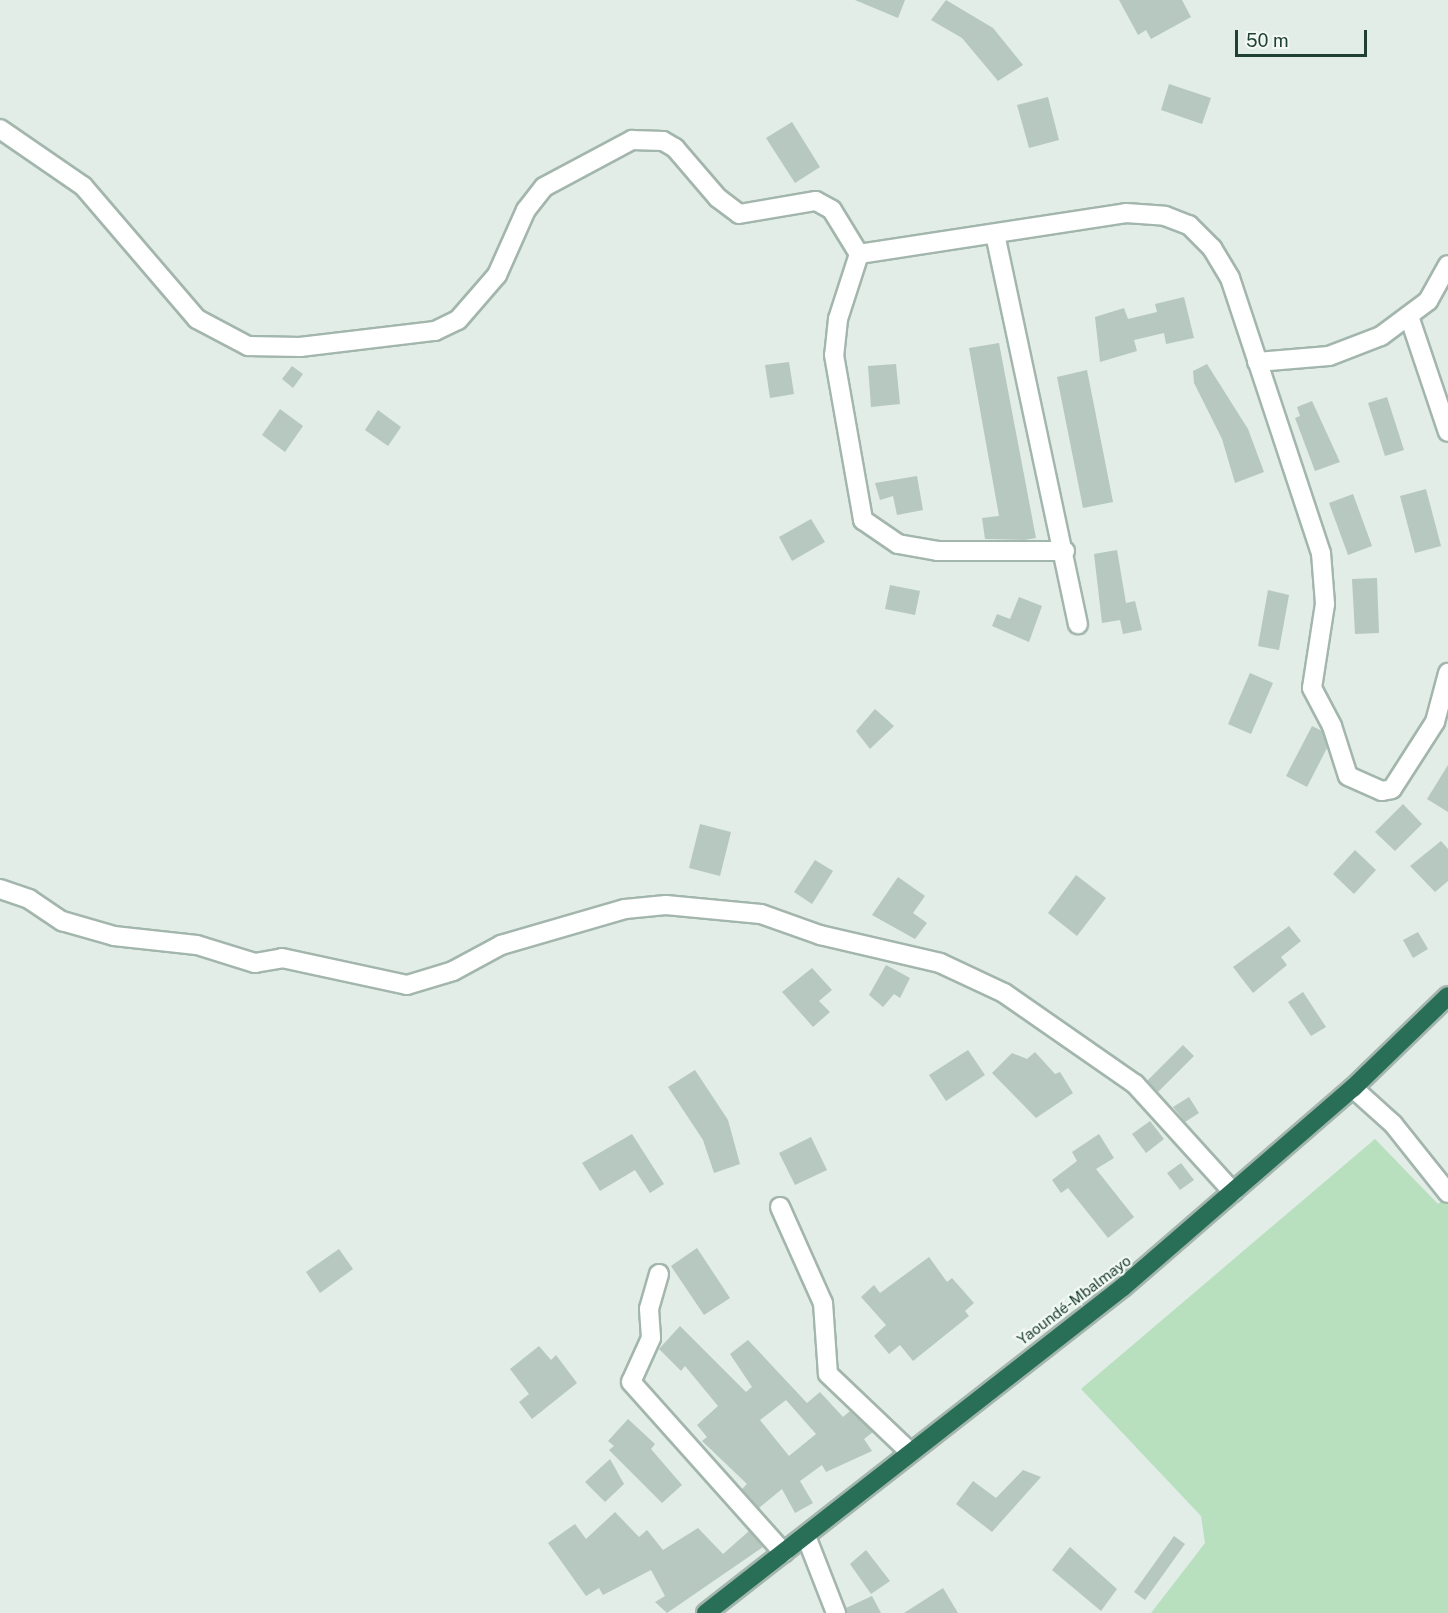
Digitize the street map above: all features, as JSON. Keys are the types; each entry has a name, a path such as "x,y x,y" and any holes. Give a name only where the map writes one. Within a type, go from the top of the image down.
{"highway":[{"name":"Yaoundé-Mbalmayo","path":"706,1613 1123,1287 1353,1088 1448,996"}],"street":[{"path":"0,129 83,186 197,319 248,346 300,347 426,333 458,320 497,275 526,210 544,187 632,140 663,141 675,148 718,198 740,214 806,200 825,205 859,254"},
{"path":"859,254 1126,213 1165,216 1189,225 1222,261 1326,571 1312,688 1332,726 1339,761 1348,776 1382,791 1392,789 1434,722 1448,673"},
{"path":"995,234 1065,551 1078,624"},
{"path":"859,254 838,319 834,355 863,520 898,544 937,551 1065,551"},
{"path":"1257,362 1338,353 1410,319 1428,301 1448,265"},
{"path":"1410,319 1448,432"},
{"path":"0,889 29,899 62,921 114,936 197,945 255,963 282,958 406,985 453,971 501,945 625,909 666,905 761,914 820,935 940,963 1004,993 1135,1084 1233,1192"},
{"path":"1353,1088 1393,1124 1448,1193"},
{"path":"780,1207 823,1303 828,1374 910,1452"},
{"path":"659,1274 649,1309 651,1338 631,1382 784,1553"},
{"path":"806,1536 836,1613"}],"green space":[{"path":"1375,1139 1438,1204 1448,1196 1448,1613 1151,1613 1205,1543 1201,1516 1081,1389"}],"building":[{"path":"855,0 905,0 898,18"},
{"path":"946,0 993,28 1023,65 998,81 962,38 931,20"},
{"path":"1119,0 1182,0 1191,17 1151,39 1146,30 1138,35"},
{"path":"1169,84 1211,98 1202,124 1161,110"},
{"path":"1048,97 1059,140 1029,148 1017,105"},
{"path":"792,122 820,167 795,183 766,138"},
{"path":"1184,297 1194,338 1166,344 1164,333 1134,340 1137,351 1100,362 1095,317 1124,308 1128,319 1157,312 1155,304"},
{"path":"999,343 1036,538 1024,540 985,539 982,518 999,516 969,348"},
{"path":"789,362 794,394 770,398 765,365"},
{"path":"896,364 900,404 871,407 868,366"},
{"path":"1207,364 1248,429 1264,472 1235,483 1222,439 1194,383 1193,371"},
{"path":"292,366 303,374 293,388 282,379"},
{"path":"1087,370 1113,502 1083,508 1057,377"},
{"path":"1387,397 1404,450 1385,456 1368,403"},
{"path":"1312,401 1340,462 1315,471 1295,418 1300,416 1297,407"},
{"path":"280,409 303,426 285,452 262,435"},
{"path":"378,410 401,427 388,446 365,430"},
{"path":"917,476 923,510 897,515 893,496 880,500 875,483"},
{"path":"1426,489 1441,546 1415,553 1400,496"},
{"path":"1353,494 1372,546 1348,555 1329,503"},
{"path":"811,519 825,542 792,561 779,537"},
{"path":"1117,550 1126,603 1135,601 1142,630 1123,634 1120,620 1102,623 1094,554"},
{"path":"1377,578 1379,633 1355,634 1352,579"},
{"path":"890,585 920,591 915,615 885,609"},
{"path":"1268,590 1289,595 1279,650 1258,646"},
{"path":"1019,597 1042,606 1029,642 992,626 997,614 1010,619"},
{"path":"1250,673 1273,683 1251,734 1228,724"},
{"path":"875,709 894,726 870,749 856,731"},
{"path":"1312,726 1322,731 1327,748 1307,787 1286,776"},
{"path":"1448,765 1448,812 1427,799"},
{"path":"1403,804 1422,824 1395,851 1375,832"},
{"path":"700,824 731,832 720,876 689,868"},
{"path":"1441,841 1448,849 1448,881 1435,892 1410,866"},
{"path":"1355,850 1376,870 1354,894 1333,874"},
{"path":"815,860 833,871 812,904 794,892"},
{"path":"1076,875 1106,898 1077,936 1048,913"},
{"path":"898,877 925,896 913,913 927,923 915,939 872,915"},
{"path":"1289,926 1301,941 1281,957 1287,965 1253,993 1233,967"},
{"path":"1418,932 1428,949 1413,958 1403,940"},
{"path":"886,965 910,978 900,998 894,994 883,1007 869,995"},
{"path":"812,968 832,990 819,1001 830,1012 813,1027 782,992"},
{"path":"1303,992 1326,1027 1311,1036 1288,1002"},
{"path":"1183,1045 1194,1056 1158,1092 1147,1081"},
{"path":"968,1050 985,1075 946,1101 929,1075"},
{"path":"1035,1052 1055,1074 1060,1072 1073,1093 1036,1118 992,1073 1012,1053 1027,1059"},
{"path":"695,1070 728,1120 740,1164 714,1173 703,1140 668,1087"},
{"path":"1189,1097 1199,1113 1185,1122 1173,1107"},
{"path":"1150,1121 1164,1139 1146,1153 1132,1134"},
{"path":"632,1134 664,1184 650,1193 635,1170 600,1191 582,1163"},
{"path":"1099,1134 1114,1158 1096,1169 1134,1217 1108,1238 1068,1188 1061,1193 1052,1180 1077,1161 1072,1152"},
{"path":"811,1137 827,1170 795,1185 779,1153"},
{"path":"1181,1163 1194,1180 1180,1190 1167,1173"},
{"path":"697,1248 730,1298 704,1315 671,1266"},
{"path":"339,1249 353,1269 320,1293 306,1272"},
{"path":"929,1257 947,1282 952,1278 974,1303 965,1311 969,1316 913,1361 900,1345 889,1354 874,1336 886,1325 861,1297 874,1285 880,1293"},
{"path":"680,1326 746,1392 752,1387 730,1354 748,1340 807,1403 820,1392 843,1417 850,1411 873,1432 864,1439 872,1451 826,1472 822,1465 800,1481 813,1503 795,1513 782,1489 759,1508 742,1489 747,1484 702,1441 707,1437 697,1425 718,1406 685,1366 681,1371 659,1349","holes":["786,1400 816,1434 789,1456 760,1420"]},
{"path":"539,1346 551,1360 556,1355 577,1383 532,1419 519,1402 529,1394 510,1369"},
{"path":"628,1419 655,1444 651,1449 682,1485 662,1503 609,1450 614,1446 608,1441"},
{"path":"610,1459 624,1484 605,1502 585,1482"},
{"path":"1023,1470 1041,1477 992,1532 956,1504 973,1481 996,1498"},
{"path":"615,1512 639,1537 647,1530 663,1550 698,1528 723,1554 749,1531 763,1547 667,1613 655,1602 665,1596 651,1570 603,1595 599,1588 586,1596 548,1543 575,1524 586,1539"},
{"path":"1174,1536 1185,1544 1145,1600 1134,1592"},
{"path":"1070,1547 1117,1589 1101,1611 1052,1570"},
{"path":"866,1550 890,1581 871,1594 850,1564"},
{"path":"943,1588 958,1613 904,1613"},
{"path":"872,1596 881,1613 847,1613 846,1608"}]}
